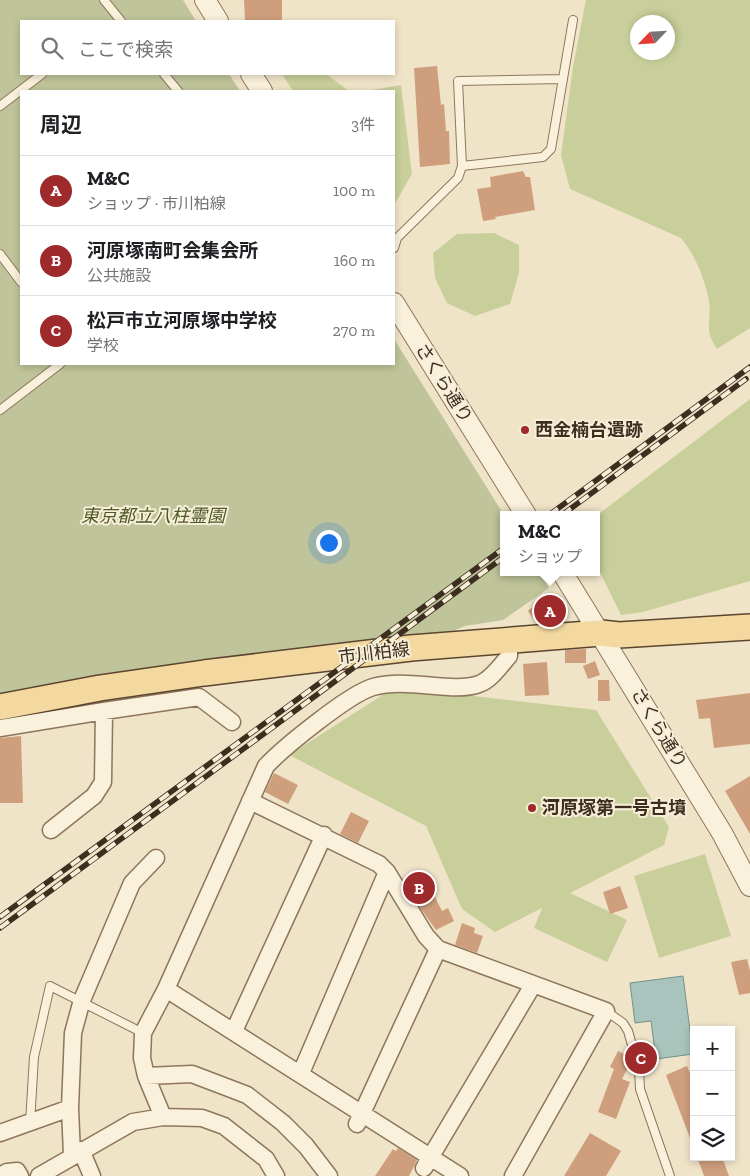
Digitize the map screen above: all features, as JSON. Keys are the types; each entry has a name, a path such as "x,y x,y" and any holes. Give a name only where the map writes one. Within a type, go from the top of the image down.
{"main road":[{"name":"市川柏線","path":"0,707 100,688 204,673 411,648 601,633 619,635 750,626"}],"street":[{"path":"205,0 217,20"},
{"path":"252,75 261,90"},
{"name":"さくら通り","path":"395,305 524,511"},
{"name":"さくら通り","path":"565,576 722,833 750,886"},
{"path":"163,1117 146,1076 142,1058 143,1033 166,989 266,766 280,750 357,695 372,688 403,683 465,687 480,684 490,677 509,656 509,640"},
{"path":"0,728 199,696 232,722"},
{"path":"51,830 94,796 103,782 104,711"},
{"path":"250,801 324,835 379,864 388,872 426,936 438,949 606,1011 513,1176"},
{"path":"234,1031 324,835"},
{"path":"92,1176 76,1153 70,1108 73,1033 82,1000 132,882 156,858"},
{"path":"301,1073 388,872"},
{"path":"360,1118 438,949"},
{"path":"428,1163 533,984"},
{"path":"166,989 301,1073 360,1118 428,1163 460,1176"},
{"path":"146,1076 192,1074 247,1095 283,1122 331,1173"},
{"path":"0,1133 70,1108"},
{"path":"38,1176 133,1122 163,1117 202,1118 224,1126 266,1159 276,1176"},
{"path":"0,1176 7,1172 17,1171 20,1176"}],"lane":[{"path":"104,0 116,20"},
{"path":"462,166 543,157 551,149 573,20"},
{"path":"21,90 41,75"},
{"path":"165,75 177,90"},
{"path":"395,238 458,178 462,166 458,81 563,79"},
{"path":"0,106 20,91"},
{"path":"0,254 20,281"},
{"path":"0,410 59,365"},
{"path":"30,1123 34,1057 50,986 82,1000 143,1033"},
{"path":"606,1011 623,1023 628,1030 639,1069 640,1089 670,1176"}],"green space":[{"name":"東京都立八柱霊園","path":"0,0 183,0 195,20 20,20 20,75 230,75 239,90 20,90 20,365 395,365 395,341 502,511 500,576 542,576 549,588 503,620 465,626 453,631 248,654 0,697"},
{"path":"586,0 750,0 750,328 717,349 710,336 710,309 705,284 695,260 681,238 570,189 561,155 573,67"},
{"path":"283,75 327,75 348,90 292,90"},
{"path":"401,85 412,174 395,203 395,90 372,90"},
{"path":"494,233 519,245 519,273 510,304 475,316 447,303 435,278 433,253 457,234"},
{"path":"750,399 750,581 643,612 621,615 600,572 600,513"},
{"path":"395,687 596,710 669,827 664,845 570,893 627,920 607,962 534,928 542,908 495,932 462,909 426,826 289,755"},
{"path":"705,854 731,936 659,958 634,876"}],"water":[{"path":"683,976 690,1031 690,1054 656,1059 651,1021 635,1023 630,983"}],"building":[{"path":"244,0 282,0 282,20 245,20"},
{"path":"437,66 441,105 444,104 446,131 449,131 450,164 420,167 414,68"},
{"path":"523,171 526,177 530,177 535,210 483,221 477,189 491,187 490,177"},
{"path":"543,598 550,608 556,603 565,615 557,622 546,623 542,618 537,623 528,611"},
{"path":"586,649 586,663 565,663 565,650"},
{"path":"595,661 600,675 588,679 583,666"},
{"path":"547,662 549,695 525,696 523,664"},
{"path":"598,680 609,680 610,701 598,701"},
{"path":"750,693 750,744 714,748 710,718 699,719 696,700"},
{"path":"21,736 23,803 0,803 0,738"},
{"path":"274,773 298,785 288,804 265,792"},
{"path":"750,776 750,834 725,791"},
{"path":"351,812 369,821 358,843 340,834"},
{"path":"427,873 432,884 429,885 442,911 448,908 454,921 436,930 421,909 407,882"},
{"path":"620,886 628,908 610,914 603,892"},
{"path":"462,923 475,928 474,933 483,936 477,953 455,945"},
{"path":"747,959 750,971 750,993 739,995 731,962"},
{"path":"618,1051 630,1057 631,1062 622,1079 630,1082 616,1119 598,1112 614,1069 610,1067"},
{"path":"687,1066 690,1073 690,1138 666,1075"},
{"path":"590,1133 621,1151 606,1176 564,1176"},
{"path":"398,1148 417,1160 409,1176 375,1176 393,1149 396,1151"},
{"path":"698,1161 723,1161 729,1176 704,1176"}],"railway":[{"path":"554,511 750,367"},
{"path":"567,511 746,379"},
{"path":"0,917 500,551"},
{"path":"0,928 500,560"}],"place":[{"name":"西金楠台遺跡","path":"525,430"},
{"name":"M&C","path":"550,611"},
{"name":"河原塚第一号古墳","path":"532,808"},
{"name":"河原塚南町会集会所","path":"419,888"},
{"name":"松戸市立河原塚中学校","path":"641,1058"}]}
